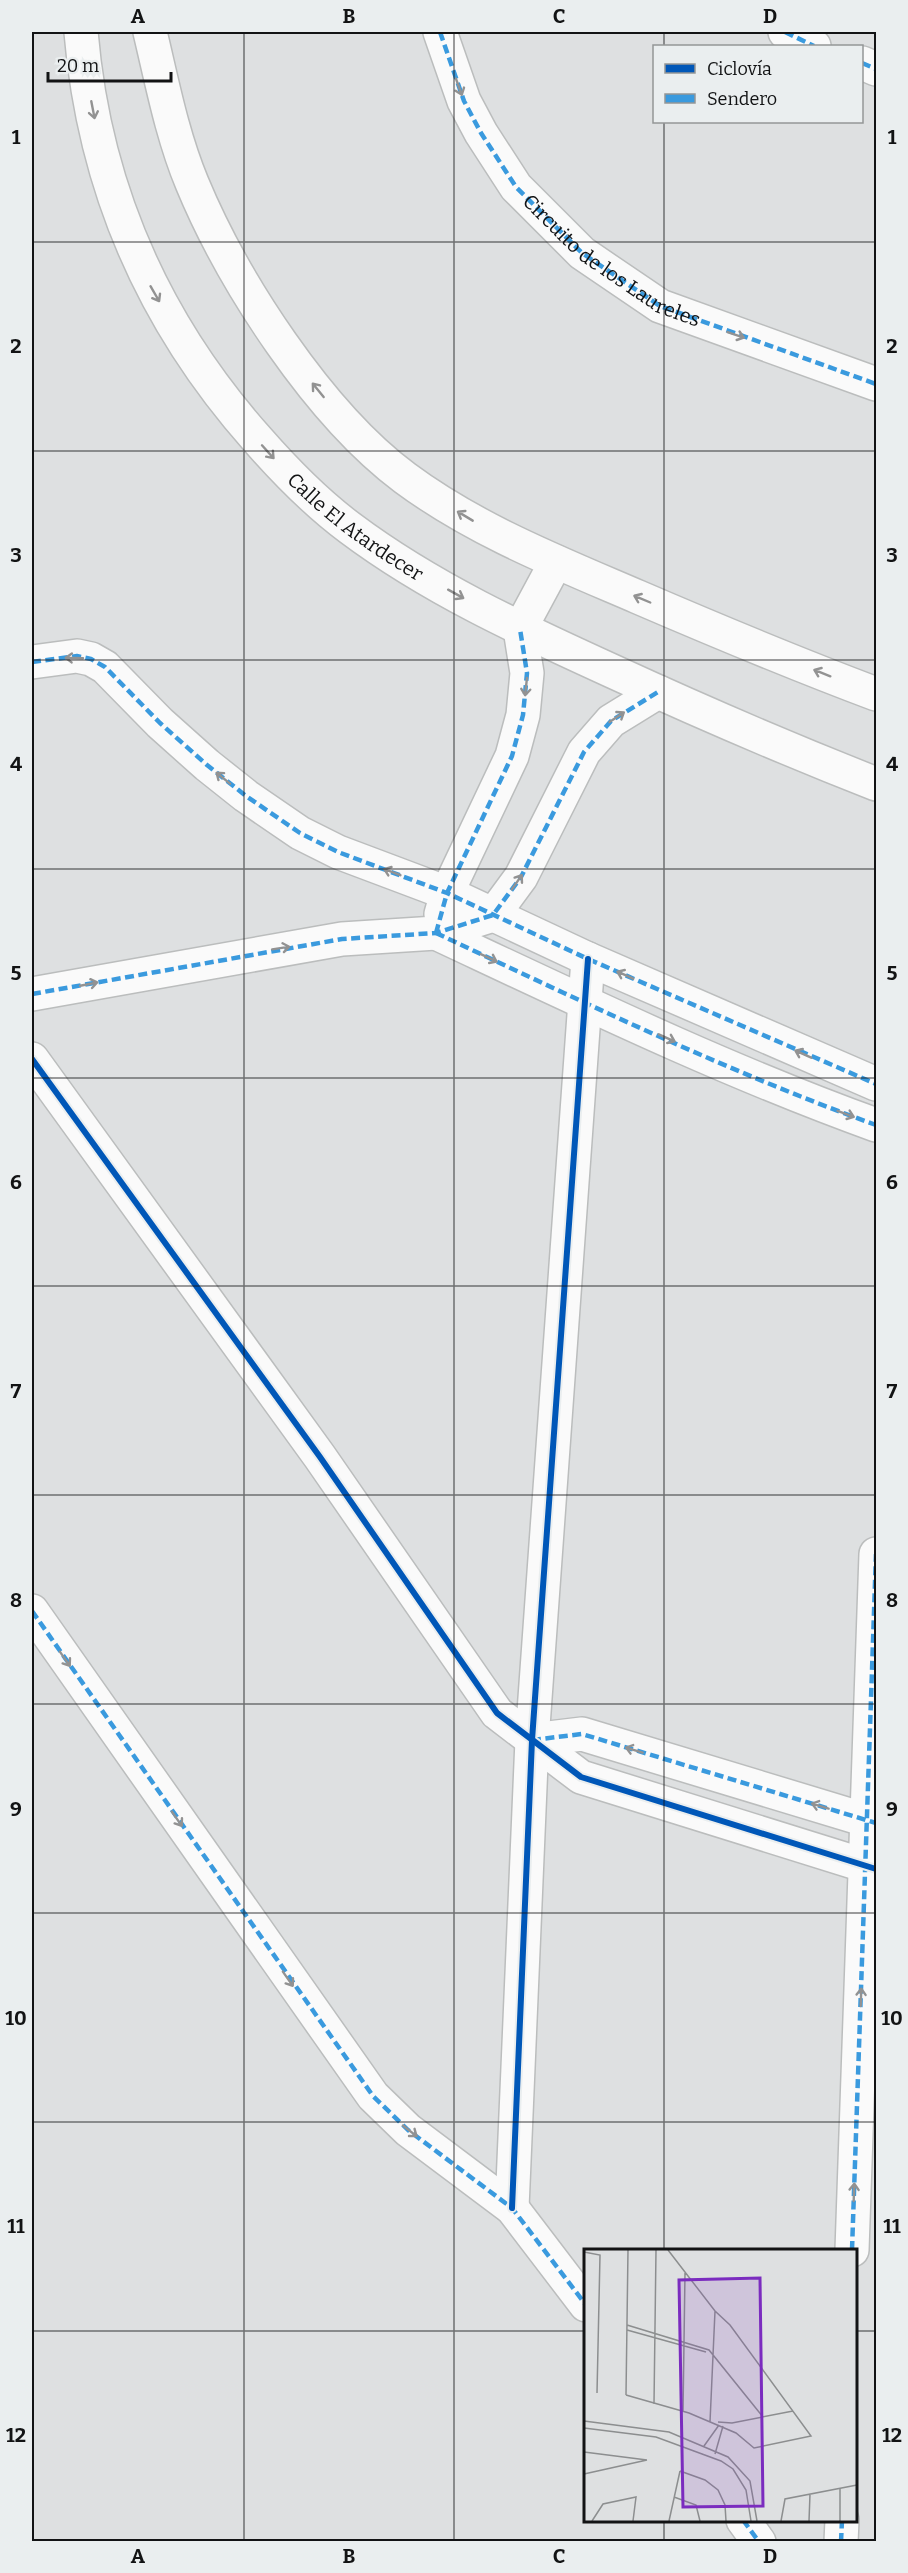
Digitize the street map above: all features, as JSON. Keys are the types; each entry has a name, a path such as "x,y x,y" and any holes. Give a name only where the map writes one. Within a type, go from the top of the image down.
{"street":[{"name":"Calle El Atardecer","path":"81,32 84,66 100,147 120,212 147,281 190,354 233,412 294,481 348,526 394,559 520,629 785,748 876,784"},
{"path":"150,32 170,117 192,183 247,292 297,364 343,420 404,478 469,518 556,562 876,694"},
{"name":"Circuito de los Laureles","path":"440,32 464,101 481,133 516,187 582,253 660,306 876,384"},
{"path":"785,32 812,45"},
{"path":"436,933 447,893 512,756 523,715 527,673 520,629 556,562"},
{"path":"32,663 77,656 91,659 105,667 160,723 246,796 300,833 338,852 447,893 588,959 876,1084"},
{"path":"32,994 342,939 436,933 494,915 521,878 584,752 610,721 658,692"},
{"path":"436,933 585,1002 822,1106 876,1125"},
{"path":"512,2208 532,1740 588,959"},
{"path":"32,1059 320,1457 497,1713 581,1777 871,1867"},
{"path":"852,2249 871,1867 876,1554"},
{"path":"32,1611 342,2056 373,2096 408,2130 512,2208 584,2304"},
{"path":"532,1740 582,1734 872,1822"},
{"path":"745,2522 759,2541"},
{"path":"841,2541 842,2522"}],"marked path":[{"path":"440,32 464,101 481,133 516,187 582,253 660,306 876,384"},
{"path":"785,32 812,45"},
{"path":"863,63 876,69"},
{"path":"436,933 447,893 512,756 523,715 527,673 520,629"},
{"path":"32,662 77,656 91,659 105,667 160,723 207,765 246,796 300,833 338,852 447,893 588,959 876,1084"},
{"path":"32,994 342,939 436,933 493,915 521,877 584,752 611,721 658,692"},
{"path":"436,933 709,1058 876,1125"},
{"path":"852,2249 876,1554"},
{"path":"32,1611 373,2096 408,2130 512,2208 584,2302"},
{"path":"532,1740 582,1734 876,1823"},
{"path":"744,2522 759,2542"},
{"path":"841,2542 842,2522"}],"cycle path":[{"path":"512,2208 532,1740 588,959"},
{"path":"32,1059 320,1457 497,1713 581,1777 876,1869"}]}
